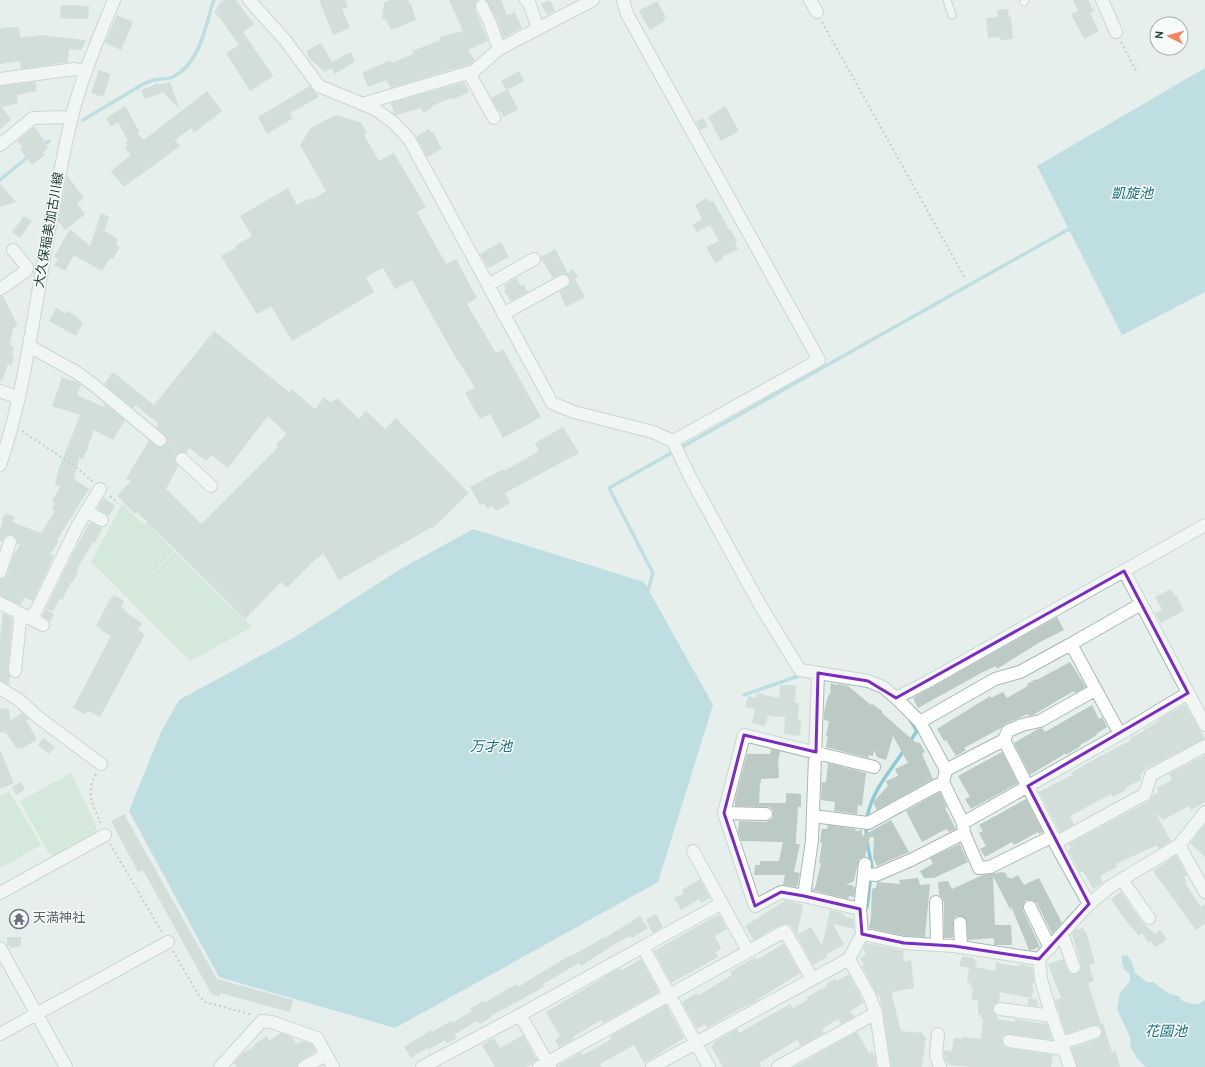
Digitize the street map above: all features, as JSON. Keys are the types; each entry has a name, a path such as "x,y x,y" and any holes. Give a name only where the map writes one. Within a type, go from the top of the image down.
{"street":[{"name":"大久保稲美加古川線","path":"0,465 4,441 13,425 20,398 48,238 72,117 86,72 114,0"},
{"path":"249,0 285,40 319,86 375,109 394,123 409,139 552,403 574,412 653,432 673,441 690,477 760,605 800,670 868,681 883,687 920,722 946,770 943,782 964,828 975,869 1010,863 1054,839 1145,794 1151,775 1205,746"},
{"path":"526,0 538,29"},
{"path":"362,104 474,71 499,49 593,0"},
{"path":"623,0 627,14 819,360 673,441"},
{"path":"810,0 817,12"},
{"path":"1102,0 1116,32"},
{"path":"482,6 499,49"},
{"path":"0,79 75,68 86,72"},
{"path":"469,72 494,118"},
{"path":"0,145 32,118 72,117"},
{"path":"0,288 26,270 27,267 13,250"},
{"path":"488,285 534,259"},
{"path":"503,314 563,280"},
{"path":"29,346 76,372 160,440"},
{"path":"0,390 20,398"},
{"path":"182,459 210,486"},
{"path":"15,671 20,621 24,616 36,611 78,526 100,489"},
{"path":"86,511 102,520"},
{"path":"896,698 1205,525"},
{"path":"0,572 10,542"},
{"path":"1124,571 1205,725"},
{"path":"0,603 43,625"},
{"path":"920,722 995,679 1020,672 1141,604"},
{"path":"1070,644 1120,734"},
{"path":"804,896 812,840 818,673"},
{"path":"0,688 19,700 39,718 101,764"},
{"path":"946,770 1004,740 1008,732 1022,725 1040,721 1095,690"},
{"path":"652,1067 849,959 862,934 860,909 865,869 876,874 914,865 964,828 1028,786 1120,734 1188,693"},
{"path":"860,909 781,892 755,906 724,814 744,735 816,752 851,767 874,767"},
{"path":"1004,740 1089,904"},
{"path":"813,816 868,823 898,814 943,782"},
{"path":"1070,1067 1040,980 1039,959 1089,904 1111,886 1179,845 1205,812"},
{"path":"724,814 766,814"},
{"path":"0,894 105,836"},
{"path":"1179,845 1205,892"},
{"path":"693,851 748,951"},
{"path":"1122,880 1149,918"},
{"path":"936,902 937,945"},
{"path":"422,1067 520,1015 722,903"},
{"path":"1030,907 1050,948"},
{"path":"960,923 961,947"},
{"path":"520,1015 545,1065 784,931 812,979"},
{"path":"862,934 904,943 961,947 1039,959"},
{"path":"1062,934 1074,967"},
{"path":"0,1034 168,942"},
{"path":"643,947 709,1067"},
{"path":"0,948 66,1067"},
{"path":"849,959 869,995 876,1013 884,1067"},
{"path":"1000,1009 1052,1016"},
{"path":"778,1067 876,1013"},
{"path":"220,1067 262,1021 272,1022 317,1038 333,1067"},
{"path":"1009,1041 1062,1046 1095,1032"},
{"path":"938,1034 936,1056 940,1067"},
{"path":"304,1067 326,1055"}],"lane":[{"path":"947,0 952,15"}],"path":[{"path":"817,12 965,278"},
{"path":"1116,32 1136,71"},
{"path":"13,425 65,459 118,503"},
{"path":"101,764 92,782 89,795 105,836 199,996 205,1002 251,1014 262,1021"}],"highlighted area":[{"path":"1124,571 1188,693 1028,786 1089,904 1039,959 954,946 904,943 862,934 860,909 804,896 781,892 755,906 724,813 744,735 816,752 818,673 868,681 896,698"}],"green space":[{"path":"122,504 144,525 147,522 174,551 128,598 91,562"},
{"path":"175,552 252,627 190,661 128,599"},
{"path":"71,773 97,828 94,834 56,856 48,852 20,801"},
{"path":"9,791 41,845 0,868 0,796"}],"water":[{"name":"凱旋池","path":"1205,68 1205,292 1122,335 1037,166"},
{"name":"万才池","path":"473,529 644,582 713,705 658,882 395,1028 219,977 129,811 161,732 179,700 295,637 399,570"},
{"name":"花園池","path":"1127,955 1132,962 1135,973 1147,982 1153,982 1168,993 1180,997 1181,1000 1187,1003 1199,1004 1205,1000 1205,1067 1146,1067 1137,1058 1131,1048 1130,1037 1117,1009 1120,993 1130,981 1130,975 1124,969 1121,956"}],"building":[{"path":"224,0 236,0 254,24 243,32 273,76 250,91 226,53 239,45 214,12 219,4"},
{"path":"319,0 345,0 348,7 342,9 350,28 333,35"},
{"path":"391,0 408,0 410,4 411,3 416,20 391,30 386,20 382,19 384,3"},
{"path":"449,0 478,0 475,5 475,9 488,41 468,50 475,60 470,64 391,88 386,80 368,87 362,73 390,60 392,63 413,54 412,51 441,40 440,37 463,31"},
{"path":"486,0 501,0 507,15 515,12 522,28 503,38 497,20"},
{"path":"550,0 555,11 547,15 541,4"},
{"path":"1073,0 1088,0 1094,11 1090,13 1099,31 1084,39 1071,14 1078,11"},
{"path":"657,1 666,17 664,18 665,21 650,30 639,11"},
{"path":"61,5 89,6 88,19 60,18"},
{"path":"1008,9 1009,17 1011,17 1013,39 1000,40 999,37 988,38 986,18 998,17 997,10"},
{"path":"117,15 133,22 121,50 105,43"},
{"path":"19,27 20,37 47,35 86,40 81,50 69,49 68,62 21,69 20,61 0,64 0,28"},
{"path":"321,43 332,62 351,52 355,61 335,74 331,68 325,72 309,58 306,51"},
{"path":"99,70 111,74 103,97 91,93"},
{"path":"519,71 524,81 508,90 518,109 504,117 500,111 499,112 491,98 506,90 501,81"},
{"path":"35,82 37,91 17,95 18,103 2,107 11,120 0,129 0,86"},
{"path":"170,82 180,110 161,90 162,93 145,99 141,90 158,83 159,85"},
{"path":"464,82 469,92 452,100 451,98 432,106 432,108 423,113 421,108 396,115 394,114 391,103"},
{"path":"310,86 319,97 290,113 293,118 267,134 258,117"},
{"path":"207,91 222,111 194,133 191,128 175,140 180,146 124,187 111,171 131,155 125,148 128,141 118,122 111,127 106,118 125,106 139,131 137,133 144,140"},
{"path":"725,106 739,131 721,141 708,117"},
{"path":"336,115 361,123 367,133 364,135 379,161 394,153 426,207 417,212 446,264 456,259 477,298 467,304 496,353 503,349 541,417 503,438 490,414 480,419 465,393 475,388 457,360 412,280 395,289 383,268 366,277 374,292 292,341 271,306 257,314 221,256 236,248 235,246 252,236 240,216 288,188 297,205 310,198 311,200 326,191 300,145 311,128"},
{"path":"703,118 708,126 700,130 696,122"},
{"path":"34,127 44,139 43,140 48,148 43,152 45,155 32,165 20,149 22,147 17,141"},
{"path":"429,129 432,133 433,132 442,149 427,157 416,137"},
{"path":"67,175 84,198 77,203 85,214 65,230 58,221"},
{"path":"0,184 16,202 0,207"},
{"path":"707,198 710,202 713,201 730,231 731,230 737,242 735,243 738,249 722,257 723,259 715,263 706,247 719,241 710,225 697,232 692,225 702,219 695,205"},
{"path":"101,213 109,217 104,231 118,239 116,244 120,247 113,259 110,258 102,271 74,255 65,271 54,265 58,259 54,257 70,229 90,246"},
{"path":"24,216 32,221 20,238 12,232"},
{"path":"501,242 509,257 488,268 480,254"},
{"path":"555,249 568,273 573,269 578,277 575,279 585,297 566,307 559,292 569,285 570,278 563,274 553,278 541,259 541,257"},
{"path":"516,278 521,286 524,285 528,292 511,301 504,291 506,290 504,285"},
{"path":"0,296 3,296 18,326 13,328 10,345 14,347 12,365 8,364 2,381 0,381"},
{"path":"56,308 66,313 67,311 79,318 83,323 76,336 49,321"},
{"path":"214,331 289,392 291,389 315,409 324,397 331,403 337,398 359,419 366,411 385,429 396,418 469,493 433,528 432,527 339,580 323,553 287,588 281,582 245,619 137,512 135,514 117,496 131,481 126,479 149,440 156,446 162,447 166,444 167,438 156,427 158,423 135,405 133,408 104,384 113,372 154,405","holes":["268,416 287,434 276,444 278,447 201,524 166,489 178,466 175,461 176,454 180,452 186,453 189,448 206,461 211,455 228,468"]},
{"path":"62,377 77,382 81,385 77,395 104,407 105,404 125,420 113,440 94,430 82,460 79,457 74,479 89,489 57,540 59,541 50,554 54,556 33,601 24,597 21,605 0,596 0,579 5,578 7,575 12,559 20,544 17,543 16,537 12,535 4,537 2,542 0,541 0,530 3,521 1,520 6,513 15,517 12,522 41,533 55,511 52,509 55,503 52,500 61,486 55,485 59,466 80,415 52,406"},
{"path":"563,427 579,453 505,493 510,503 496,511 492,506 487,508 484,503 480,505 470,487 503,469 504,471 539,451 535,443"},
{"path":"104,498 115,506 109,516 97,509"},
{"path":"90,522 101,527 102,529 95,543 93,542 77,569 79,570 62,600 59,599 53,611 46,608 74,551"},
{"path":"1171,589 1175,596 1176,595 1184,611 1161,623 1155,613 1162,610 1155,597"},
{"path":"114,595 124,601 121,607 125,609 124,611 142,623 138,630 145,634 100,717 88,711 85,714 73,708 111,636 96,626 109,601"},
{"path":"46,609 54,615 50,622 42,616"},
{"path":"3,613 12,618 8,670 10,676 9,684 0,681 0,638"},
{"path":"1057,617 1064,630 1040,642 997,669 996,666 983,672 918,708 913,698"},
{"path":"1070,662 1086,687 1075,693 1074,691 1033,715 1029,716 1028,714 1005,724 1001,728 964,748 966,750 956,756 937,729 990,696 991,698 1003,692 1007,698 1028,686 1027,684"},
{"path":"831,683 848,686 871,705 872,704 882,711 882,713 915,742 920,743 925,752 922,754 933,779 877,810 873,802 888,786 886,781 898,776 895,769 908,763 893,736 886,760 877,757 874,750 873,756 869,755 868,758 826,747 828,736 826,736 829,721 824,720 824,712 828,696 831,692"},
{"path":"780,685 796,685 795,703 799,703 798,720 801,720 800,736 784,734 785,717 768,716 765,726 752,723 755,709 745,707 748,696 756,698 757,693 779,698"},
{"path":"1185,704 1205,739 1147,768 1140,775 1142,779 1125,788 1126,790 1113,797 1111,794 1070,816 1074,824 1060,832 1039,792 1072,775 1071,773 1084,765 1131,740 1130,738 1144,731 1143,730 1158,722 1158,720"},
{"path":"1092,705 1099,719 1102,717 1107,727 1080,745 1081,746 1066,755 1066,753 1030,775 1014,743 1038,729 1042,728 1045,732"},
{"path":"0,708 9,709 10,721 22,713 29,719 26,721 37,739 22,749 21,747 17,749 6,733 0,732"},
{"path":"43,738 55,747 49,754 38,745"},
{"path":"771,749 780,751 778,758 779,778 761,779 759,803 786,803 786,793 801,794 801,807 798,807 796,839 796,844 800,844 794,872 800,873 797,887 783,885 785,875 754,875 755,865 760,865 760,861 779,861 783,842 741,841 738,832 739,821 766,822 773,818 773,811 770,807 735,806 735,800 747,754 770,754"},
{"path":"0,750 14,783 0,789"},
{"path":"1002,752 1018,783 971,809 965,799 970,797 958,776"},
{"path":"1205,755 1205,802 1191,810 1189,806 1163,820 1155,812 1171,841 1159,849 1157,845 1116,864 1117,867 1100,876 1103,883 1093,889 1083,871 1080,872 1068,850 1071,848 1069,844 1149,801 1152,796 1159,792 1157,788 1172,780 1169,774"},
{"path":"828,763 866,773 862,806 858,805 857,814 834,811 835,802 821,800 822,782 826,782"},
{"path":"21,782 25,790 16,795 12,787"},
{"path":"940,792 947,807 945,808 956,829 949,832 946,829 922,842 906,811"},
{"path":"1026,799 1043,832 1039,834 1038,832 1014,845 1012,842 985,857 980,849 986,846 979,833 983,831 979,825"},
{"path":"124,814 217,979 293,1000 290,1012 220,993 220,996 212,995 143,870 138,872 111,821"},
{"path":"891,820 909,852 877,866 873,858 874,837 870,837 865,857 859,859 854,881 846,885 853,885 852,886 855,887 854,897 849,896 848,899 812,890 815,888 821,863 819,863 822,843 820,842 822,829 827,829 828,825 856,829 855,831 862,830 862,836"},
{"path":"1205,824 1205,857 1190,843"},
{"path":"960,844 968,862 934,878 924,878 920,871 933,864 930,858"},
{"path":"1176,855 1187,875 1184,877 1187,881 1185,883 1201,907 1205,904 1205,924 1196,930 1153,871"},
{"path":"1005,872 1008,878 1010,877 1011,879 1018,875 1024,885 1039,878 1062,923 1052,934 1037,903 1031,900 1026,900 1023,910 1040,947 1029,950 1011,906 1011,911 993,876 995,925 1011,925 1012,945 994,945 994,938 968,940 966,919 960,916 956,916 953,920 953,938 944,938 944,902 939,895 938,882 948,881 952,889 983,875"},
{"path":"918,878 920,885 930,884 925,937 905,936 869,928 872,891 873,888 876,888 877,882 900,884 899,880"},
{"path":"700,879 710,898 701,903 699,899 681,910 674,898 684,893 682,890"},
{"path":"1121,892 1143,923 1155,934 1160,930 1167,939 1156,947 1151,941 1149,943 1142,933 1139,936 1126,921 1111,899"},
{"path":"786,900 803,905 797,935 811,927 822,946 830,910 843,913 842,914 846,917 853,919 854,929 833,924 844,944 826,955 827,957 813,965 792,927 788,924 774,928 754,940 745,926"},
{"path":"656,914 663,927 653,933 646,920"},
{"path":"719,914 727,929 715,936 721,949 716,952 718,957 671,983 654,951"},
{"path":"640,916 648,928 632,938 630,936 613,945 581,966 579,963 543,984 544,987 491,1016 492,1017 480,1024 477,1021 458,1032 455,1035 457,1038 447,1043 445,1040 428,1050 427,1048 411,1058 404,1047 431,1030 432,1032 451,1021 452,1023 472,1011 470,1009 483,1001 484,1003 516,984 518,987 570,955 571,956 605,938"},
{"path":"1083,928 1085,932 1086,931 1095,963 1089,965 1094,981 1088,983 1101,1024 1103,1023 1112,1052 1116,1051 1120,1067 1077,1067 1071,1048 1098,1039 1101,1037 1102,1030 1100,1026 1093,1025 1066,1034 1055,1000 1061,998 1048,964 1063,959 1070,973 1073,974 1079,972 1081,965 1072,934 1075,930"},
{"path":"7,937 21,937 21,946 10,948 10,946 7,946"},
{"path":"782,941 800,973 757,1001 747,1005 707,1028 705,1024 697,1029 682,1002 697,993 698,996 732,975 730,972 755,957 756,960 783,944"},
{"path":"866,943 904,951 903,962 911,960 914,988 892,992 892,996 901,1031 923,1033 923,1036 926,1037 922,1067 891,1067 879,995 877,995 862,966 864,965 860,958 866,955 863,949"},
{"path":"962,956 974,958 974,960 977,961 975,967 994,971 994,969 996,970 995,962 1013,966 1019,966 1020,964 1032,967 1034,981 1032,987 1034,988 1031,998 1000,992 999,1002 994,1005 993,1011 997,1016 997,1019 1015,1022 1015,1019 1047,1024 1052,1040 1010,1034 1003,1036 1002,1040 1004,1047 1053,1055 1051,1067 973,1067 949,1065 949,1063 947,1063 944,1050 952,1051 954,1038 962,1039 963,1037 981,1039 983,1019 981,1018 981,1015 978,1015 978,1001 971,999 973,989 967,980 969,968 959,966"},
{"path":"641,959 659,992 603,1023 601,1020 573,1037 574,1039 559,1047 555,1040 560,1036 546,1012 609,974 620,968 622,970"},
{"path":"849,974 864,1003 850,1011 854,1017 841,1024 838,1019 822,1029 824,1033 801,1046 797,1040 759,1063 761,1067 723,1067 711,1046 715,1043 714,1042 737,1029 739,1033 790,1004 793,1008 808,1000 807,997 827,986 826,984 836,978 837,981"},
{"path":"1029,998 1038,1000 1037,1006 1027,1005"},
{"path":"666,1005 684,1038 644,1063 634,1045 600,1064 602,1067 557,1067 582,1052 583,1055 594,1049 611,1039 610,1036"},
{"path":"857,1032 869,1053 872,1051 875,1056 876,1067 794,1067"},
{"path":"281,1033 292,1037 296,1044 302,1041 312,1044 316,1051 300,1061 297,1067 237,1067 234,1063 242,1054 255,1046 254,1044 267,1036 269,1041"},
{"path":"523,1035 537,1060 527,1067 495,1067 482,1045 494,1038 500,1048"}],"waterway":[{"path":"83,120 145,83 156,79 171,78 182,71 190,63 200,44 214,0"},
{"path":"41,146 49,141"},
{"path":"0,180 30,155"},
{"path":"647,594 653,573 609,488 1067,230 1073,229"},
{"path":"744,695 801,675"},
{"path":"909,743 917,731 911,721"},
{"path":"867,818 869,808 877,790 904,750"},
{"path":"866,829 872,867"},
{"path":"867,907 870,882"}],"tunnel":[{"path":"160,440 182,459"}],"place":[{"name":"天満神社","path":"19,919"}]}
